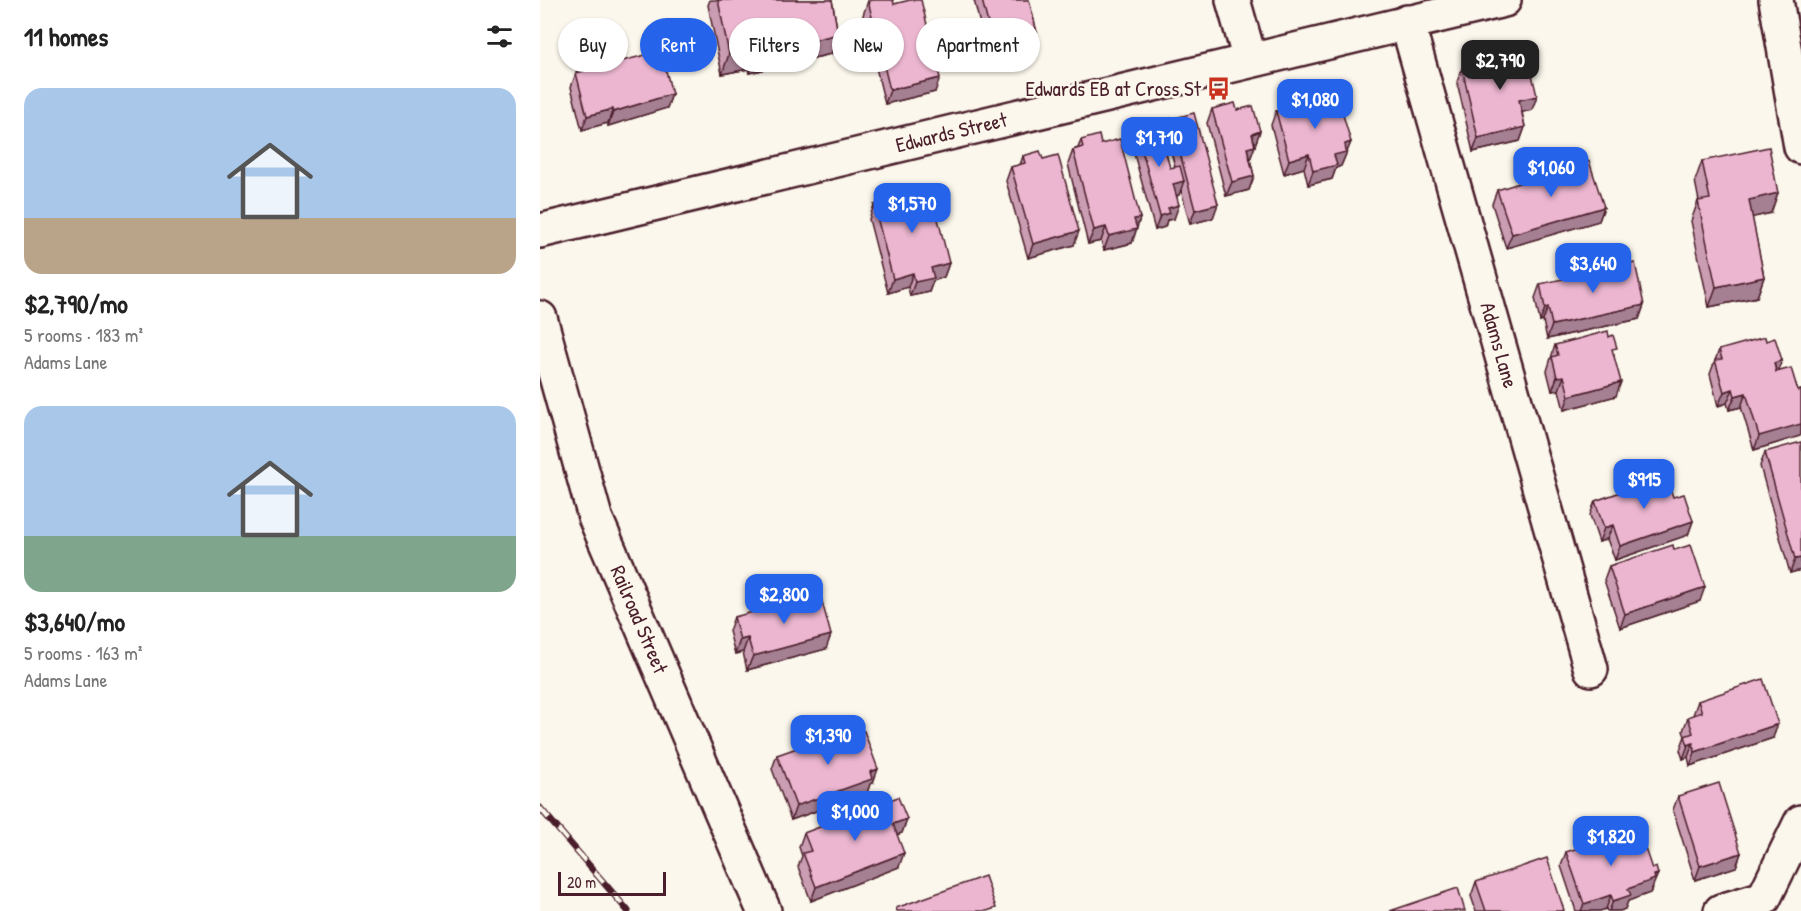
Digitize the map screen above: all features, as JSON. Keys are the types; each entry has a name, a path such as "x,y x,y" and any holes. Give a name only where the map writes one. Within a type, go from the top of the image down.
{"street":[{"path":"1233,0 1250,60"},
{"name":"Edwards Street","path":"540,231 1504,0"},
{"path":"1776,0 1801,147"},
{"name":"Adams Lane","path":"1407,22 1591,669"},
{"name":"Railroad Street","path":"540,318 595,517 764,911"},
{"path":"1721,911 1760,905 1801,822"}],"building":[{"path":"718,0 832,0 835,18 832,18 832,35 820,38 820,18 729,18 729,54"},
{"path":"893,0 894,4 921,0 925,18 916,18 916,72 939,72 940,78 890,90 886,72 904,72 904,18 872,18 868,1"},
{"path":"982,0 1029,0 1033,18 987,18"},
{"path":"1525,45 1537,96 1519,100 1525,127 1478,138 1462,68 1483,63 1481,56"},
{"path":"640,56 640,72 666,72 672,94 613,112 613,109 587,116 576,73 628,72 628,60"},
{"path":"1336,91 1351,142 1345,144 1346,152 1334,155 1337,165 1313,171 1309,154 1289,160 1276,111"},
{"path":"1235,103 1237,110 1253,106 1260,131 1252,134 1255,146 1247,148 1254,176 1232,182 1212,109"},
{"path":"1194,113 1218,204 1195,210 1171,119"},
{"path":"1158,123 1170,168 1180,166 1184,181 1173,184 1179,205 1168,208 1170,213 1160,216 1136,129"},
{"path":"1099,135 1101,144 1120,139 1140,218 1134,219 1137,229 1109,236 1106,227 1094,230 1073,150 1083,147 1081,140"},
{"path":"1769,147 1778,193 1749,200 1764,277 1716,287 1698,201 1710,199 1702,161"},
{"path":"1040,151 1043,159 1058,155 1079,231 1033,244 1011,167 1025,163 1023,156"},
{"path":"1589,161 1604,207 1512,234 1497,190"},
{"path":"907,186 909,196 931,191 949,263 931,268 934,278 915,282 913,273 893,279 874,205 891,200 889,191"},
{"path":"1635,263 1644,305 1552,325 1548,307 1545,308 1540,284"},
{"path":"1608,331 1609,337 1613,335 1617,348 1612,349 1621,382 1569,396 1564,376 1557,377 1552,357 1558,355 1555,345"},
{"path":"1765,337 1766,341 1775,338 1782,360 1774,363 1776,372 1791,368 1798,391 1801,390 1801,424 1759,436 1746,393 1735,396 1733,389 1724,392 1715,360 1722,359 1719,350"},
{"path":"1801,442 1801,558 1795,559 1765,452"},
{"path":"1665,472 1673,497 1684,494 1693,521 1620,546 1613,525 1604,528 1595,501 1641,485 1640,480"},
{"path":"1673,545 1674,550 1691,545 1705,587 1625,614 1609,566"},
{"path":"820,594 831,635 753,656 748,638 740,640 734,617"},
{"path":"1763,679 1778,724 1695,752 1693,743 1688,745 1685,736 1693,733 1688,717 1702,712 1698,701"},
{"path":"854,728 857,733 864,731 878,769 870,772 872,779 796,806 777,755"},
{"path":"1719,783 1741,853 1700,866 1678,796"},
{"path":"898,797 907,819 893,824 904,853 816,887 803,853 811,851 804,833"},
{"path":"1638,828 1652,869 1656,867 1658,874 1654,875 1655,879 1628,889 1631,895 1613,901 1611,895 1584,904 1566,852"},
{"path":"1547,858 1564,910 1486,911 1476,882"},
{"path":"985,876 996,908 987,911 897,911 896,908"},
{"path":"1458,888 1465,911 1390,911"}],"railway":[{"path":"540,808 628,911"}],"place":[{"name":"Edwards EB at Cross St","path":"1219,89"}]}
